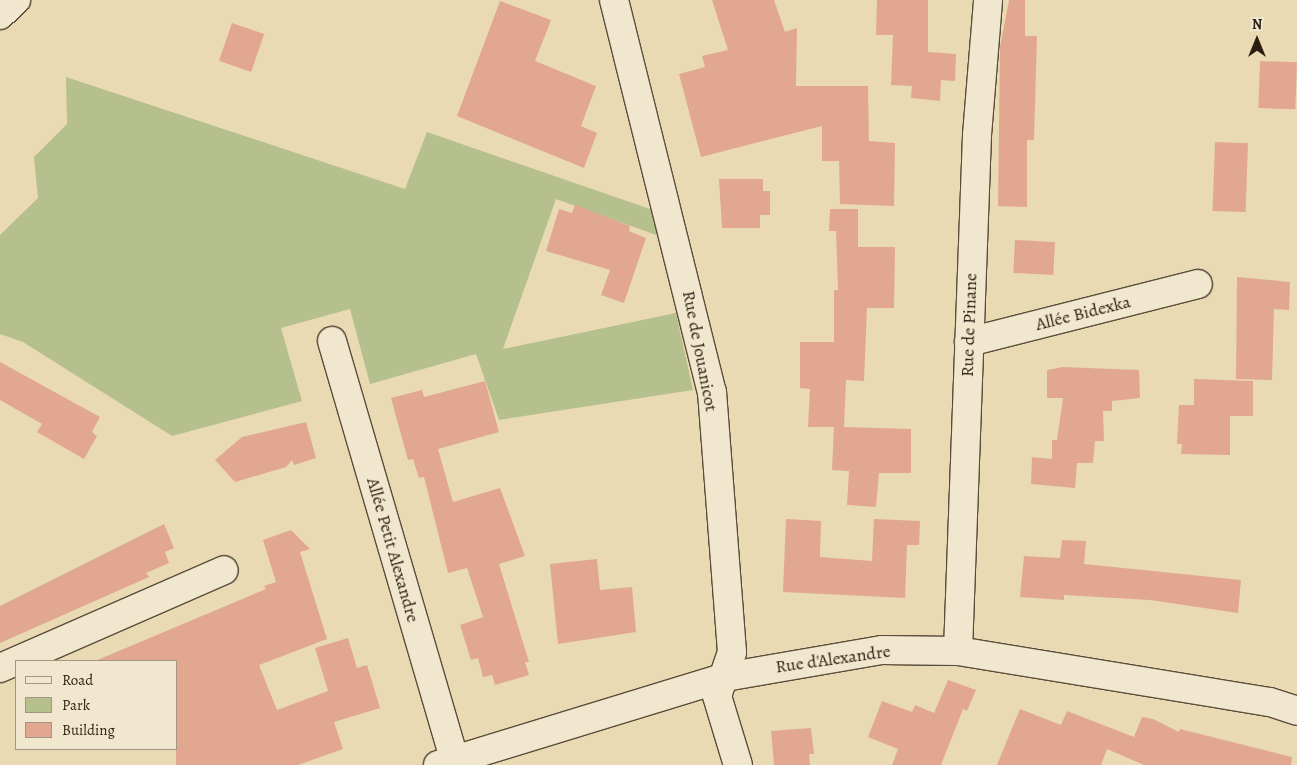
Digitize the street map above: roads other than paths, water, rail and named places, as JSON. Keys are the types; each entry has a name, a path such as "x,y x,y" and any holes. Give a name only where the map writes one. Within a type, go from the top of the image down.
{"street":[{"path":"0,15 16,0"},
{"name":"Rue de Jouanicot","path":"614,0 712,392 732,652 717,696 738,765"},
{"name":"Rue de Pinane","path":"958,651 977,135 988,0"},
{"name":"Allée Bidexka","path":"969,342 1198,284"},
{"name":"Allée Petit Alexandre","path":"332,341 446,762"},
{"path":"18,660 224,570"},
{"name":"Rue d'Alexandre","path":"446,762 725,677 882,650 958,651 1270,702 1297,711"},
{"path":"0,668 15,661"}]}
